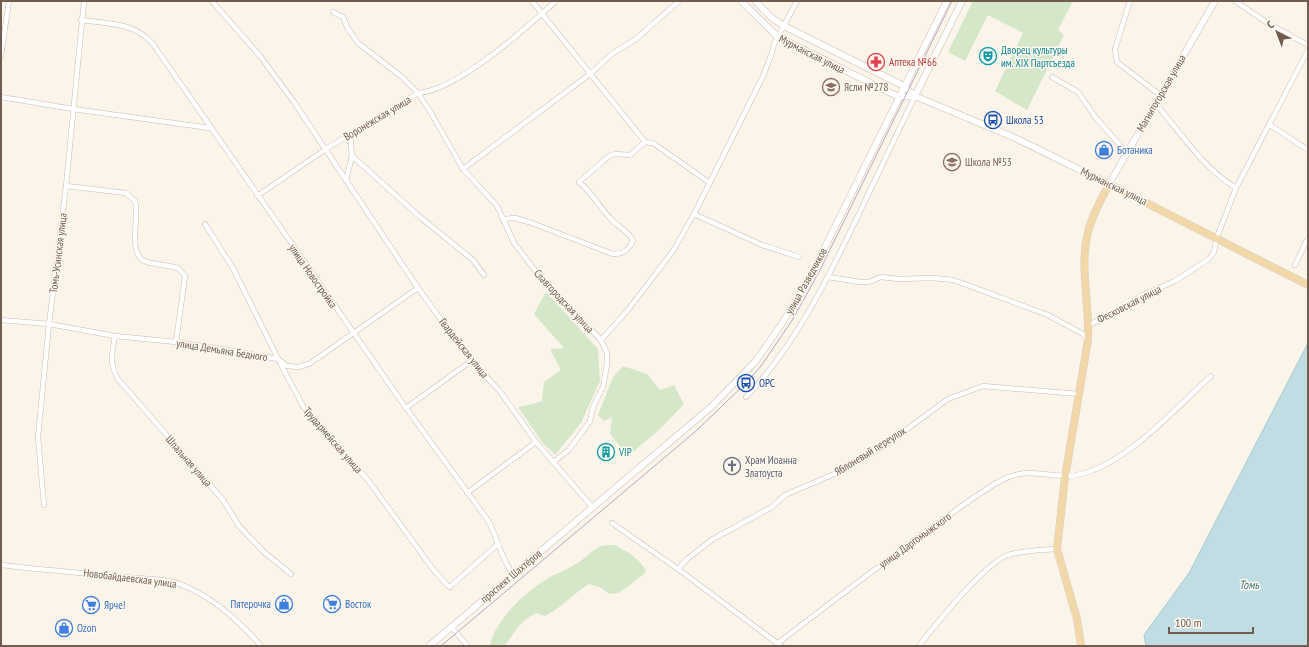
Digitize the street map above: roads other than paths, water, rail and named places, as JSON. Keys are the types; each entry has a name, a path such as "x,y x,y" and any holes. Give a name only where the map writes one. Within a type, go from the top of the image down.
{"main road":[{"name":"Мурманская улица","path":"740,1 778,37 899,97 916,96"},
{"name":"Мурманская улица","path":"755,1 772,18 784,26 904,86 916,96 1001,132 1109,184 1308,285"},
{"name":"улица Разведчиков","path":"593,508 711,406 742,376 768,345 810,277 947,1"},
{"name":"улица Разведчиков","path":"916,96 962,1"},
{"name":"Магнитогорская улица","path":"1089,324 1085,271 1086,239 1094,213 1155,103 1215,1"},
{"name":"Фесковская улица","path":"1081,646 1077,619 1056,549 1065,477 1088,340 1089,324"},
{"name":"проспект Шахтёров","path":"429,646 593,508"}],"street":[{"path":"1,56 9,1"},
{"name":"Томь-Усинская улица","path":"44,505 38,437 49,324 66,186 84,1"},
{"name":"Гвардейская улица","path":"212,1 260,56 326,149 418,288 471,361 499,390 536,442 593,508"},
{"path":"532,1 645,142 653,144 710,183"},
{"name":"Воронежская улица","path":"257,196 326,149 418,93 431,91 470,70 499,50 556,1"},
{"path":"463,169 590,74 613,53 636,39 679,1"},
{"name":"Славгородская улица","path":"332,12 343,17 346,27 358,43 402,77 418,93 463,169 490,198 503,219 514,243 530,265 585,326 601,340 659,271 694,214 763,76 778,37 797,1"},
{"path":"1130,1 1115,49 1117,62 1160,95"},
{"path":"1235,1 1269,24 1308,44"},
{"name":"улица Новостройка","path":"81,20 131,27 143,34 153,44 257,196 406,408 493,528 505,564 513,574"},
{"name":"Фесковская улица","path":"1089,324 1117,311 1143,295 1175,281 1203,264 1214,252 1217,238 1236,188 1308,50"},
{"path":"1052,77 1078,92 1096,118 1127,153"},
{"name":"улица Разведчиков","path":"746,397 788,345 828,277 916,96"},
{"path":"1,97 73,109 210,128"},
{"path":"1155,103 1201,158 1226,182 1236,188"},
{"path":"1270,125 1308,150"},
{"path":"346,180 352,156 350,134"},
{"path":"503,219 515,218 529,222 613,254 621,254 627,250 633,241 631,236 613,222 593,195 579,182 609,156 616,154 630,155 645,142"},
{"path":"352,156 420,217 473,260 484,275"},
{"path":"66,186 126,193 134,201 136,251 140,259 146,262 178,268 184,276 176,342"},
{"path":"694,214 762,245 799,257"},
{"name":"Трудармейская улица","path":"205,224 234,270 295,394 317,425 368,480 432,568 447,585 450,587 498,544"},
{"path":"1295,265 1308,238"},
{"path":"828,277 860,282 869,282 881,277 900,280 932,278 954,280 1048,315 1082,334 1088,340"},
{"name":"улица Демьяна Бедного","path":"1,320 49,324 115,336 176,342 278,359 287,366 298,367 310,364 418,288"},
{"name":"Шпальная улица","path":"115,336 111,359 112,370 118,379 223,500 239,526 264,552 291,574"},
{"path":"553,462 569,450 590,421 593,407 603,387 607,353 601,340"},
{"path":"406,408 471,361"},
{"name":"улица Даргомыжского","path":"779,645 894,554 1000,481 1027,472 1065,477 1085,473 1122,454 1149,434 1211,376"},
{"name":"Яблоневый переулок","path":"678,569 687,559 713,538 772,507 785,495 846,469 884,446 948,399 983,386 1079,394"},
{"path":"467,493 536,442"},
{"path":"612,523 678,569 779,645"},
{"path":"918,646 964,593 996,562 1007,556 1022,552 1056,549"},
{"name":"Новобайдаевская улица","path":"1,565 182,584 204,596 227,612 242,625 261,646"},
{"path":"451,627 468,646"}],"water":[{"name":"Томь","path":"1308,343 1308,646 1146,646 1144,635 1189,573"}],"tram line":[{"path":"441,646 696,431 746,383 761,366 793,319 820,270 952,1"}],"place":[{"name":"Дворец культуры им. XIX Партсъезда","path":"988,56"},
{"name":"Аптека №66","path":"876,62"},
{"name":"Ясли №278","path":"831,87"},
{"name":"Школа 53","path":"993,120"},
{"name":"Ботаника","path":"1104,150"},
{"name":"Школа №53","path":"952,162"},
{"name":"ОРС","path":"746,383"},
{"name":"VIP","path":"606,452"},
{"name":"Храм Иоанна Златоуста","path":"732,466"},
{"name":"Пятерочка","path":"284,604"},
{"name":"Восток","path":"332,604"},
{"name":"Ярче!","path":"91,605"},
{"name":"Ozon","path":"64,628"}]}
